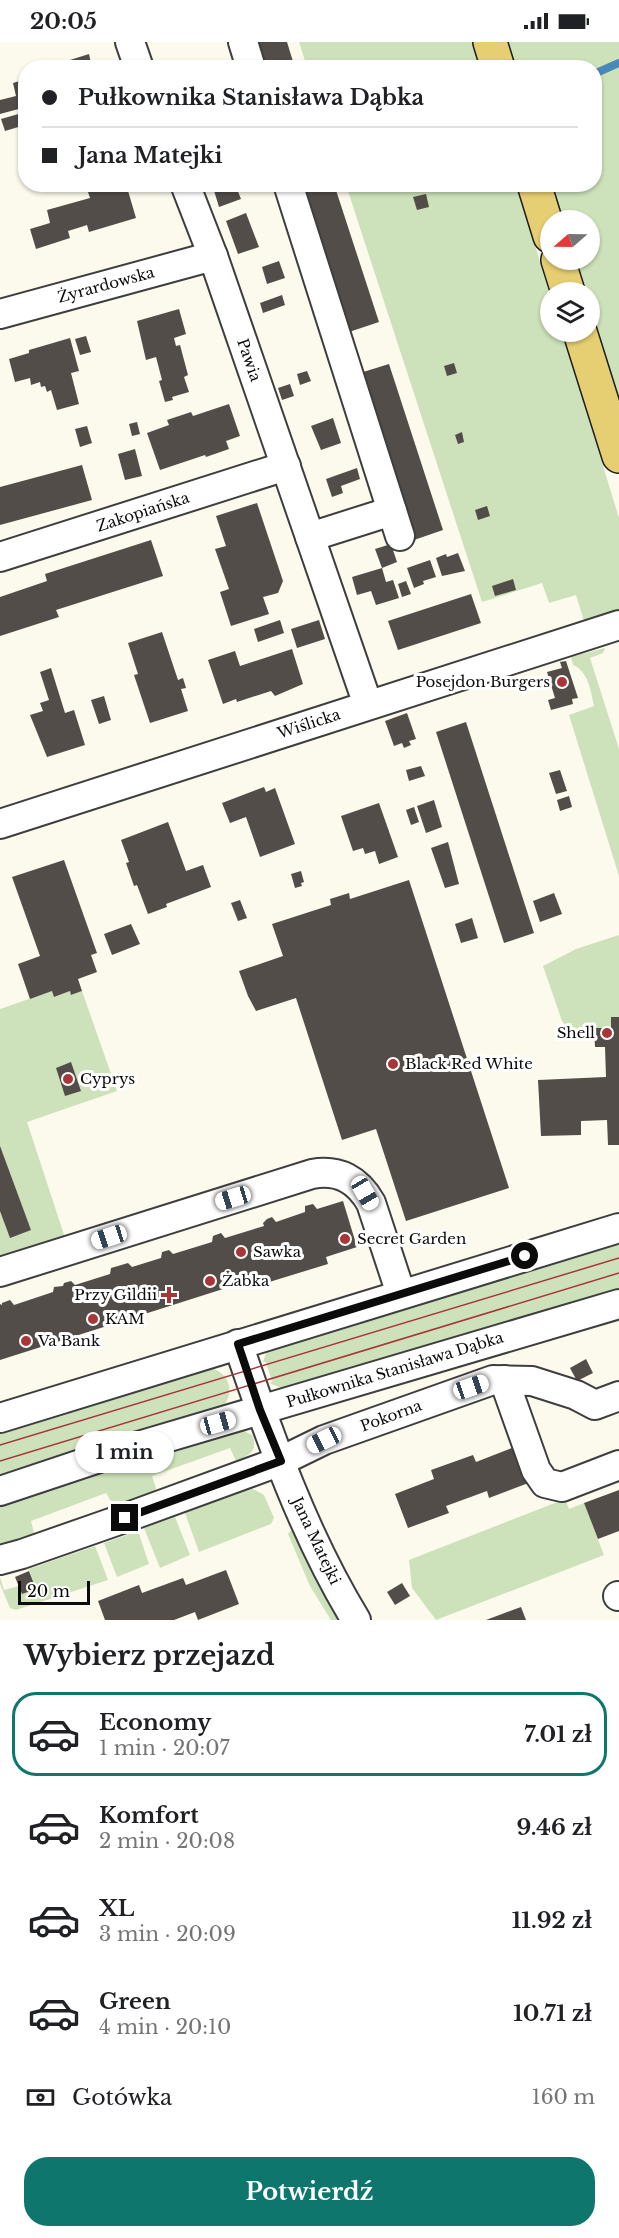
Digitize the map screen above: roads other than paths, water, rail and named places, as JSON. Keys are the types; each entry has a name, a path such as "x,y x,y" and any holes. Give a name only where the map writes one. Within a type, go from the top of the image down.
{"main road":[{"path":"490,42 496,60"},
{"path":"536,192 542,210"},
{"path":"583,342 619,456"}],"street":[{"path":"130,42 136,60"},
{"path":"243,42 249,60"},
{"name":"Pawia","path":"188,192 213,256 368,705"},
{"path":"291,192 396,523 310,537"},
{"name":"Żyrardowska","path":"0,314 213,256"},
{"name":"Zakopiańska","path":"0,557 286,466"},
{"name":"Wiślicka","path":"0,824 619,625"},
{"path":"0,1272 322,1172 332,1172 353,1180 371,1203 401,1294"},
{"path":"0,1418 619,1228"},
{"name":"Pułkownika Stanisława Dąbka","path":"0,1491 108,1455 619,1304"},
{"name":"Jana Matejki","path":"238,1344 260,1410 320,1555 356,1620"},
{"name":"Pokorna","path":"281,1461 324,1440 493,1380 532,1382 576,1395 595,1404 619,1396"},
{"path":"504,1380 536,1470 545,1484 562,1487 619,1465"},
{"path":"0,1560 115,1522 281,1461"}],"waterway":[{"path":"602,70 619,63"}],"tram line":[{"path":"0,1445 619,1258"},
{"path":"0,1461 619,1273"}],"place":[{"name":"Posejdon Burgers","path":"562,682"},
{"name":"Shell","path":"607,1033"},
{"name":"Black Red White","path":"393,1064"},
{"name":"Cyprys","path":"68,1079"},
{"name":"Secret Garden","path":"345,1239"},
{"name":"Sawka","path":"241,1252"},
{"name":"Żabka","path":"210,1281"},
{"name":"Przy Gildii","path":"169,1295"},
{"name":"KAM","path":"93,1319"},
{"name":"Va Bank","path":"26,1341"}]}
